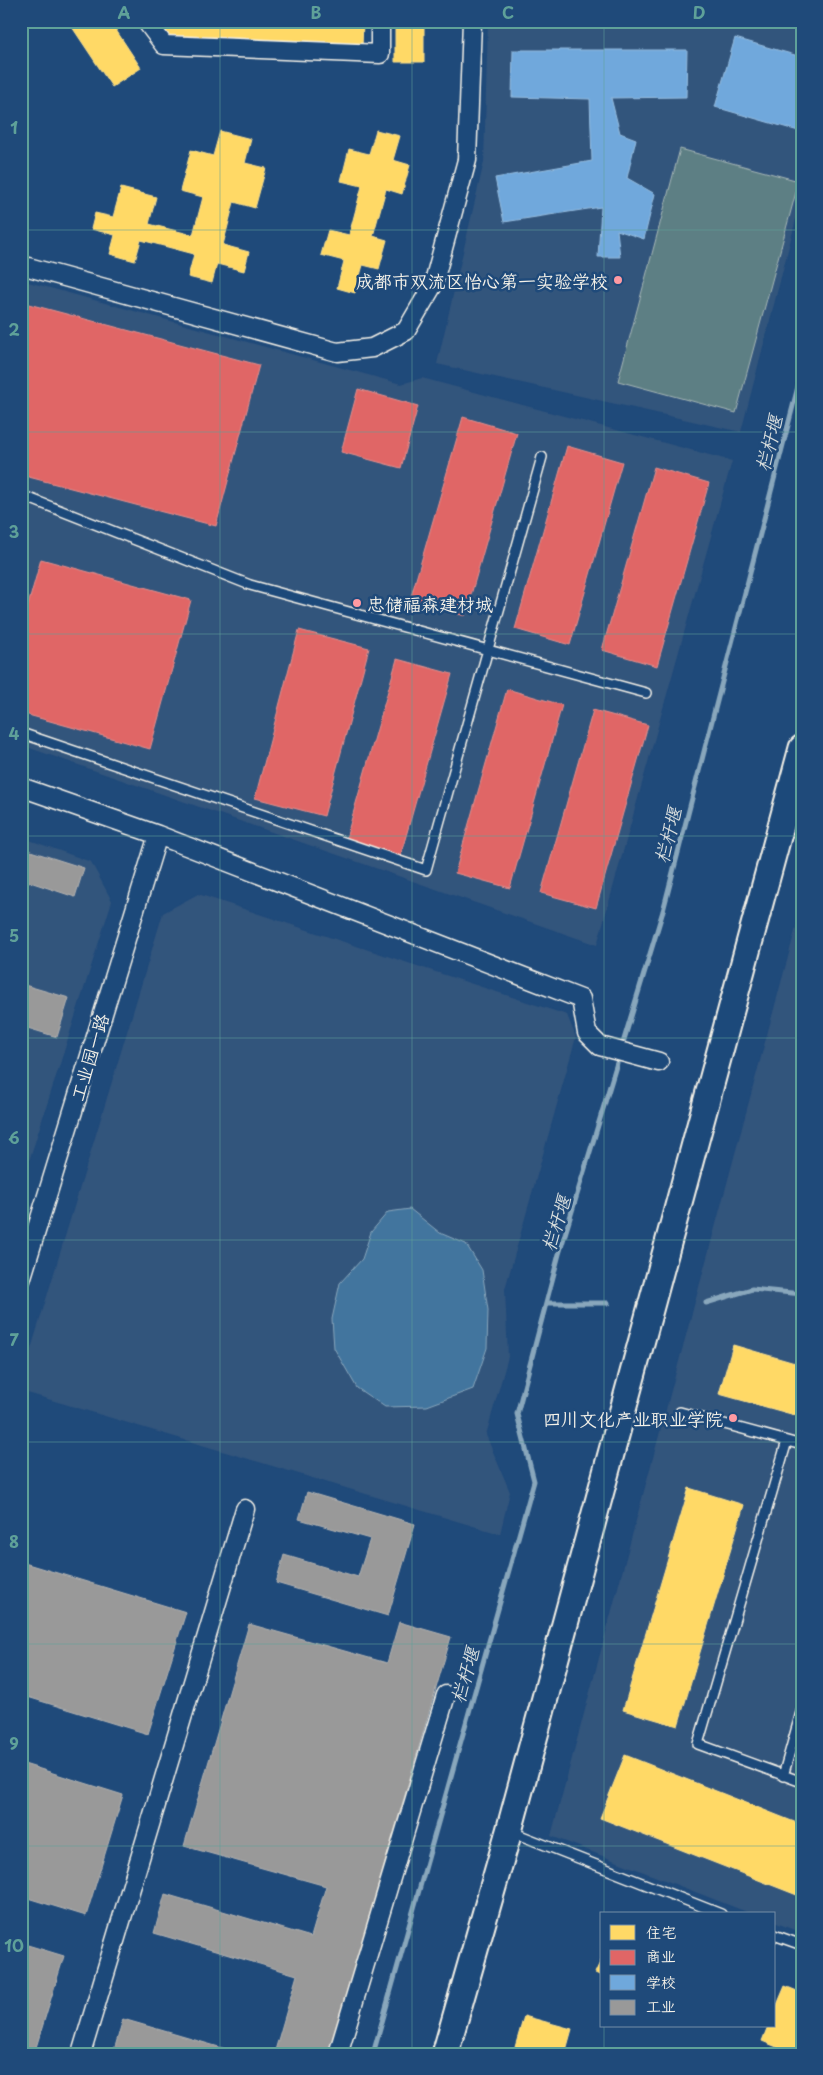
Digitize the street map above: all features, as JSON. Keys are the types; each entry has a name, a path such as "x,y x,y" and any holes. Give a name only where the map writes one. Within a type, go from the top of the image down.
{"street":[{"path":"146,21 164,45 380,54 380,21"},
{"path":"21,265 337,352 372,348 406,331 433,285 467,160 472,21"},
{"path":"445,2054 509,1831 802,748"},
{"path":"21,787 158,834 581,999 587,1033 600,1046 659,1062"},
{"name":"工业园一路","path":"21,1280 158,834"},
{"path":"81,2054 245,1509"},
{"path":"338,2054 446,1695"}],"lane":[{"path":"21,732 426,870 542,457"},
{"path":"21,495 250,585 646,693"},
{"path":"680,1412 802,1445"},
{"path":"787,1441 698,1744 802,1782"},
{"path":"783,1776 802,1708"},
{"path":"509,1831 716,1912"},
{"path":"776,1935 802,1945"}],"shaded area":[{"name":"成都市双流区怡心第一实验学校","path":"488,21 793,21 802,23 802,196 741,432 437,364 484,162"},
{"name":"忠储福森建材城","path":"21,280 401,384 422,378 732,461 597,945 21,745"},
{"path":"21,837 91,862 112,901 21,1186"},
{"path":"198,894 567,1015 576,1037 505,1289 508,1357 486,1435 510,1492 500,1534 21,1391 21,1382 163,913"},
{"name":"四川文化产业职业学院","path":"802,905 802,1933 776,1923 776,1912 747,1912 551,1836"},
{"path":"410,1209 440,1233 466,1244 482,1270 488,1310 487,1348 473,1389 427,1406 385,1407 357,1388 334,1348 332,1319 340,1283 362,1259 371,1232 388,1212"}],"green space":[{"path":"680,149 799,181 736,413 618,381"}],"building: 住宅":[{"path":"68,21 110,21 141,68 112,87"},
{"path":"166,21 363,21 362,48 165,41"},
{"path":"395,21 424,21 424,62 395,62"},
{"path":"376,130 400,136 393,160 410,165 402,194 386,189 373,236 387,240 379,269 363,265 355,293 337,288 344,261 321,255 328,230 349,235 362,186 341,181 349,149 369,154"},
{"path":"220,131 251,139 245,163 266,168 255,208 234,202 223,245 249,252 244,271 217,264 212,283 188,277 194,254 141,240 135,261 110,254 115,235 91,229 95,213 113,217 121,188 156,197 149,224 193,235 203,197 180,191 191,150 213,156"},
{"path":"733,1345 802,1365 802,1417 719,1394"},
{"path":"689,1488 744,1505 678,1726 623,1710"},
{"path":"625,1755 802,1825 802,1897 600,1818"},
{"path":"600,1962 600,1975 595,1973"},
{"path":"785,1986 802,1993 802,2054 794,2054 762,2041 767,2028 776,2028 776,2007"},
{"path":"524,2016 572,2029 565,2054 513,2054"}],"building: 商业":[{"path":"21,302 259,365 216,526 21,475"},
{"path":"358,389 418,406 401,468 341,452"},
{"path":"463,417 517,433 465,616 410,600"},
{"path":"567,446 622,462 570,645 515,629"},
{"path":"654,467 709,483 657,666 602,650"},
{"path":"41,559 191,600 150,749 21,713 21,630"},
{"path":"299,630 369,648 324,816 255,798"},
{"path":"397,659 452,674 400,857 345,842"},
{"path":"507,689 562,705 510,888 455,873"},
{"path":"593,710 648,725 596,908 541,893"}],"building: 学校":[{"path":"735,38 802,57 802,132 715,107"},
{"path":"513,50 687,50 686,97 611,98 620,133 636,139 627,178 655,194 644,239 617,230 620,257 598,257 601,207 504,222 495,178 592,161 590,99 512,97"}],"building: 工业":[{"path":"21,848 84,868 75,897 21,879"},
{"path":"21,984 69,998 57,1037 21,1026"},
{"path":"307,1492 415,1524 388,1616 276,1583 284,1555 358,1577 370,1539 299,1519"},
{"path":"21,1562 186,1612 148,1734 21,1695"},
{"path":"399,1622 451,1637 329,2054 274,2054 297,1975 154,1933 165,1894 311,1937 326,1886 184,1846 249,1624 387,1663"},
{"path":"21,1763 123,1795 86,1916 21,1896"},
{"path":"21,1943 64,1956 34,2054 21,2054"},
{"path":"123,2019 243,2054 113,2054"}],"waterway":[{"name":"栏杆堰","path":"373,2054 534,1481 517,1414 559,1254 663,911 802,371"},
{"name":"栏杆堰","path":"706,1303 752,1289 802,1294"},
{"name":"栏杆堰","path":"547,1303 608,1303"}],"place":[{"name":"成都市双流区怡心第一实验学校","path":"618,280"},
{"name":"忠储福森建材城","path":"357,603"},
{"name":"四川文化产业职业学院","path":"733,1418"}]}
